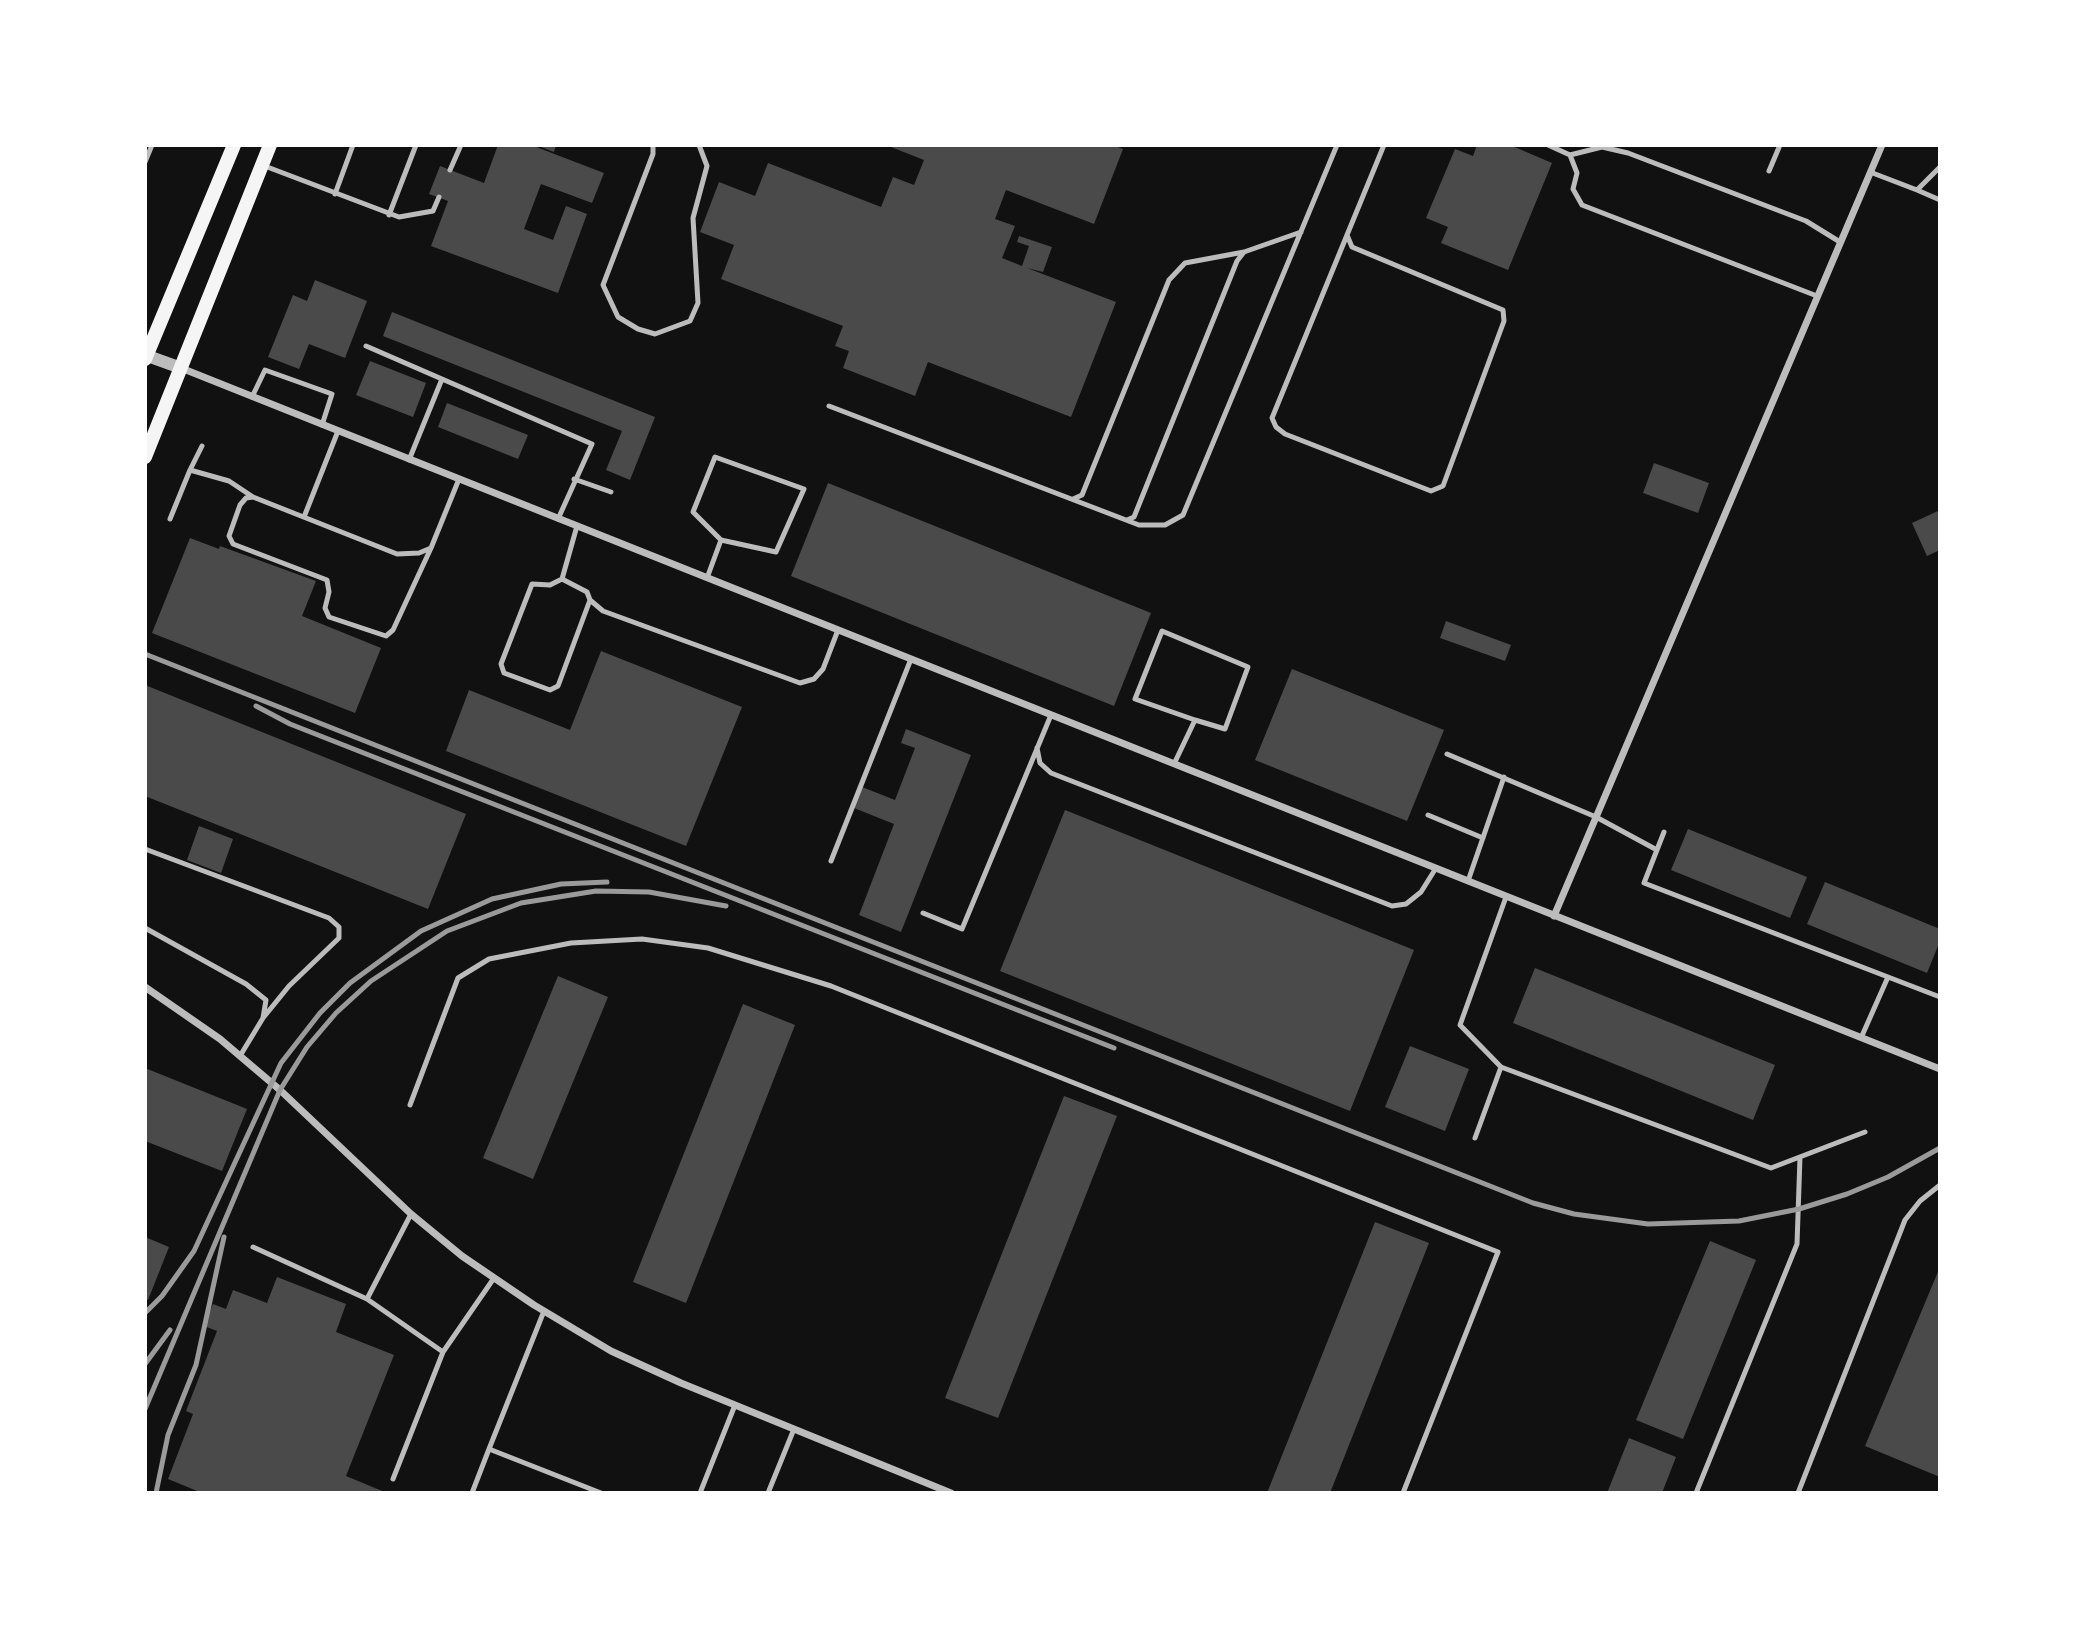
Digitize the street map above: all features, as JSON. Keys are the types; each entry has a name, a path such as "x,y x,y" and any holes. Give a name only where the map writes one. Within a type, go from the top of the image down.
{"main road":[{"path":"146,356 234,145"},
{"path":"145,457 270,145"}],"street":[{"path":"1554,916 1882,145"},
{"path":"146,356 1940,1069"},
{"path":"145,987 240,1056 411,1214 494,1278 544,1311 611,1350 735,1405 951,1493"}],"lane":[{"path":"145,162 152,145"},
{"path":"335,194 353,145"},
{"path":"389,215 416,145"},
{"path":"450,170 461,145"},
{"path":"653,145 653,154 603,285 618,317 638,329 655,334 690,321 698,303 694,218 707,166 699,145"},
{"path":"829,406 1139,525 1165,525 1183,515 1337,145"},
{"path":"1347,234 1352,247 1503,310 1504,321 1443,486 1431,491 1285,434 1276,427 1272,418 1347,234 1384,145"},
{"path":"1548,145 1570,155 1602,147 1628,153 1806,221 1840,242"},
{"path":"1769,171 1780,145"},
{"path":"1570,155 1577,173 1573,189 1581,205 1817,296"},
{"path":"262,165 399,217 433,211 439,197"},
{"path":"1917,190 1940,167"},
{"path":"1870,172 1940,200"},
{"path":"1072,499 1082,495 1169,280 1185,263 1244,252 1301,232"},
{"path":"1127,520 1134,517 1237,261 1244,252"},
{"path":"366,346 592,444 558,519"},
{"path":"253,397 265,370 332,394 322,425"},
{"path":"409,460 442,379"},
{"path":"304,517 338,431"},
{"path":"170,519 202,446"},
{"path":"715,457 804,489 776,552 721,540 692,512 715,457"},
{"path":"190,470 229,481 253,497 397,554 419,553 431,548"},
{"path":"253,497 246,498 240,505 229,536 233,544 327,580 329,592 325,608 329,617 386,636 393,630 459,479"},
{"path":"574,479 611,492"},
{"path":"577,526 562,579 550,585 532,584 501,664 504,673 550,690 558,686 590,600"},
{"path":"707,578 721,540"},
{"path":"562,579 587,592 590,600 603,611 800,683 814,679 823,669 838,630"},
{"path":"1162,631 1248,667 1225,729 1195,720 1135,699 1162,631"},
{"path":"831,861 911,659"},
{"path":"923,913 962,929 1051,715"},
{"path":"1174,764 1195,720"},
{"path":"1037,748 1040,763 1051,773 1392,906 1406,904 1422,892 1436,869"},
{"path":"1447,754 1596,817 1657,850"},
{"path":"1468,881 1504,777"},
{"path":"1428,815 1483,838"},
{"path":"1664,832 1644,883 1940,997"},
{"path":"145,849 329,918 339,927 339,938 289,986 263,1018 240,1056"},
{"path":"1506,897 1460,1025 1501,1067 1771,1168 1865,1132"},
{"path":"145,928 246,984 266,1000 263,1018"},
{"path":"410,1105 458,978 489,959 572,943 642,939 708,948 843,991 1498,1252 1403,1493"},
{"path":"1861,1038 1888,977"},
{"path":"1475,1138 1501,1067"},
{"path":"1696,1493 1797,1244 1800,1157"},
{"path":"1798,1493 1905,1220 1920,1201 1940,1185"},
{"path":"367,1298 411,1214"},
{"path":"253,1247 367,1298 443,1352"},
{"path":"393,1479 443,1352 494,1278"},
{"path":"472,1493 544,1311"},
{"path":"700,1493 735,1405"},
{"path":"768,1493 794,1429"},
{"path":"489,1449 601,1493"}],"building":[{"path":"498,145 531,145 604,173 592,203 541,184 524,229 553,240 566,206 587,214 558,293 431,246 448,201 429,194 440,166 484,183"},
{"path":"536,145 556,145 554,152"},
{"path":"886,145 1113,145 1123,149 1094,224 1006,190 995,219 1015,226 1002,258 1022,266 1029,246 1017,242 1019,236 1052,247 1043,272 1027,268 1116,302 1071,417 928,362 915,396 843,368 849,351 835,346 843,326 721,279 734,245 700,232 719,182 755,196 768,163 881,207 893,177 914,185 924,160"},
{"path":"1477,145 1510,145 1552,163 1508,270 1441,243 1448,227 1426,218 1455,149 1473,156"},
{"path":"315,280 367,301 345,358 309,344 299,369 268,357 293,295 307,301"},
{"path":"392,312 655,417 630,480 606,470 622,431 383,336"},
{"path":"370,361 426,383 413,417 356,395"},
{"path":"447,403 528,435 518,459 438,427"},
{"path":"1654,463 1709,483 1698,513 1643,493"},
{"path":"828,483 1151,613 1114,706 791,576"},
{"path":"1940,510 1940,550 1927,556 1912,523"},
{"path":"190,538 219,549 220,546 316,581 302,616 381,648 355,713 152,633"},
{"path":"1446,621 1511,645 1505,661 1440,638"},
{"path":"601,651 742,707 686,846 446,751 469,690 570,730"},
{"path":"1292,669 1444,730 1407,821 1255,760"},
{"path":"145,685 466,814 428,909 145,796"},
{"path":"906,729 971,755 901,932 859,915 894,824 854,808 862,787 895,800 915,748 901,743"},
{"path":"1065,810 1414,950 1350,1111 1000,971"},
{"path":"199,826 233,839 221,873 187,860"},
{"path":"1688,829 1807,877 1790,918 1671,870"},
{"path":"1825,882 1940,929 1940,941 1927,973 1807,924"},
{"path":"1535,968 1775,1065 1753,1120 1513,1023"},
{"path":"558,976 608,997 533,1179 483,1158"},
{"path":"743,1004 795,1025 686,1303 633,1282"},
{"path":"1410,1046 1469,1069 1445,1131 1385,1107"},
{"path":"145,1068 247,1109 222,1171 145,1141"},
{"path":"1064,1096 1117,1116 998,1418 945,1398"},
{"path":"1375,1222 1429,1243 1330,1493 1267,1493"},
{"path":"145,1237 169,1247 148,1300 145,1299"},
{"path":"1710,1241 1756,1260 1683,1439 1636,1420"},
{"path":"1940,1267 1940,1477 1865,1446"},
{"path":"277,1277 346,1304 336,1332 394,1355 346,1476 387,1493 202,1493 168,1479 193,1414 186,1411 217,1331 204,1326 213,1304 226,1309 233,1290 267,1303"},
{"path":"1629,1438 1676,1457 1662,1493 1607,1493"}],"railway":[{"path":"145,654 1533,1203 1574,1214 1648,1224 1739,1221 1799,1209 1847,1194 1888,1177 1940,1148"},
{"path":"256,706 290,724 1114,1048"},
{"path":"145,1313 162,1296 194,1251 281,1063 320,1013 350,983 421,931 492,899 561,884 607,882"},
{"path":"145,1409 280,1090 307,1047 336,1013 371,981 447,931 521,903 596,891 649,892 726,906"},
{"path":"156,1493 168,1435 196,1365 224,1237"},
{"path":"145,1364 170,1330"}]}
